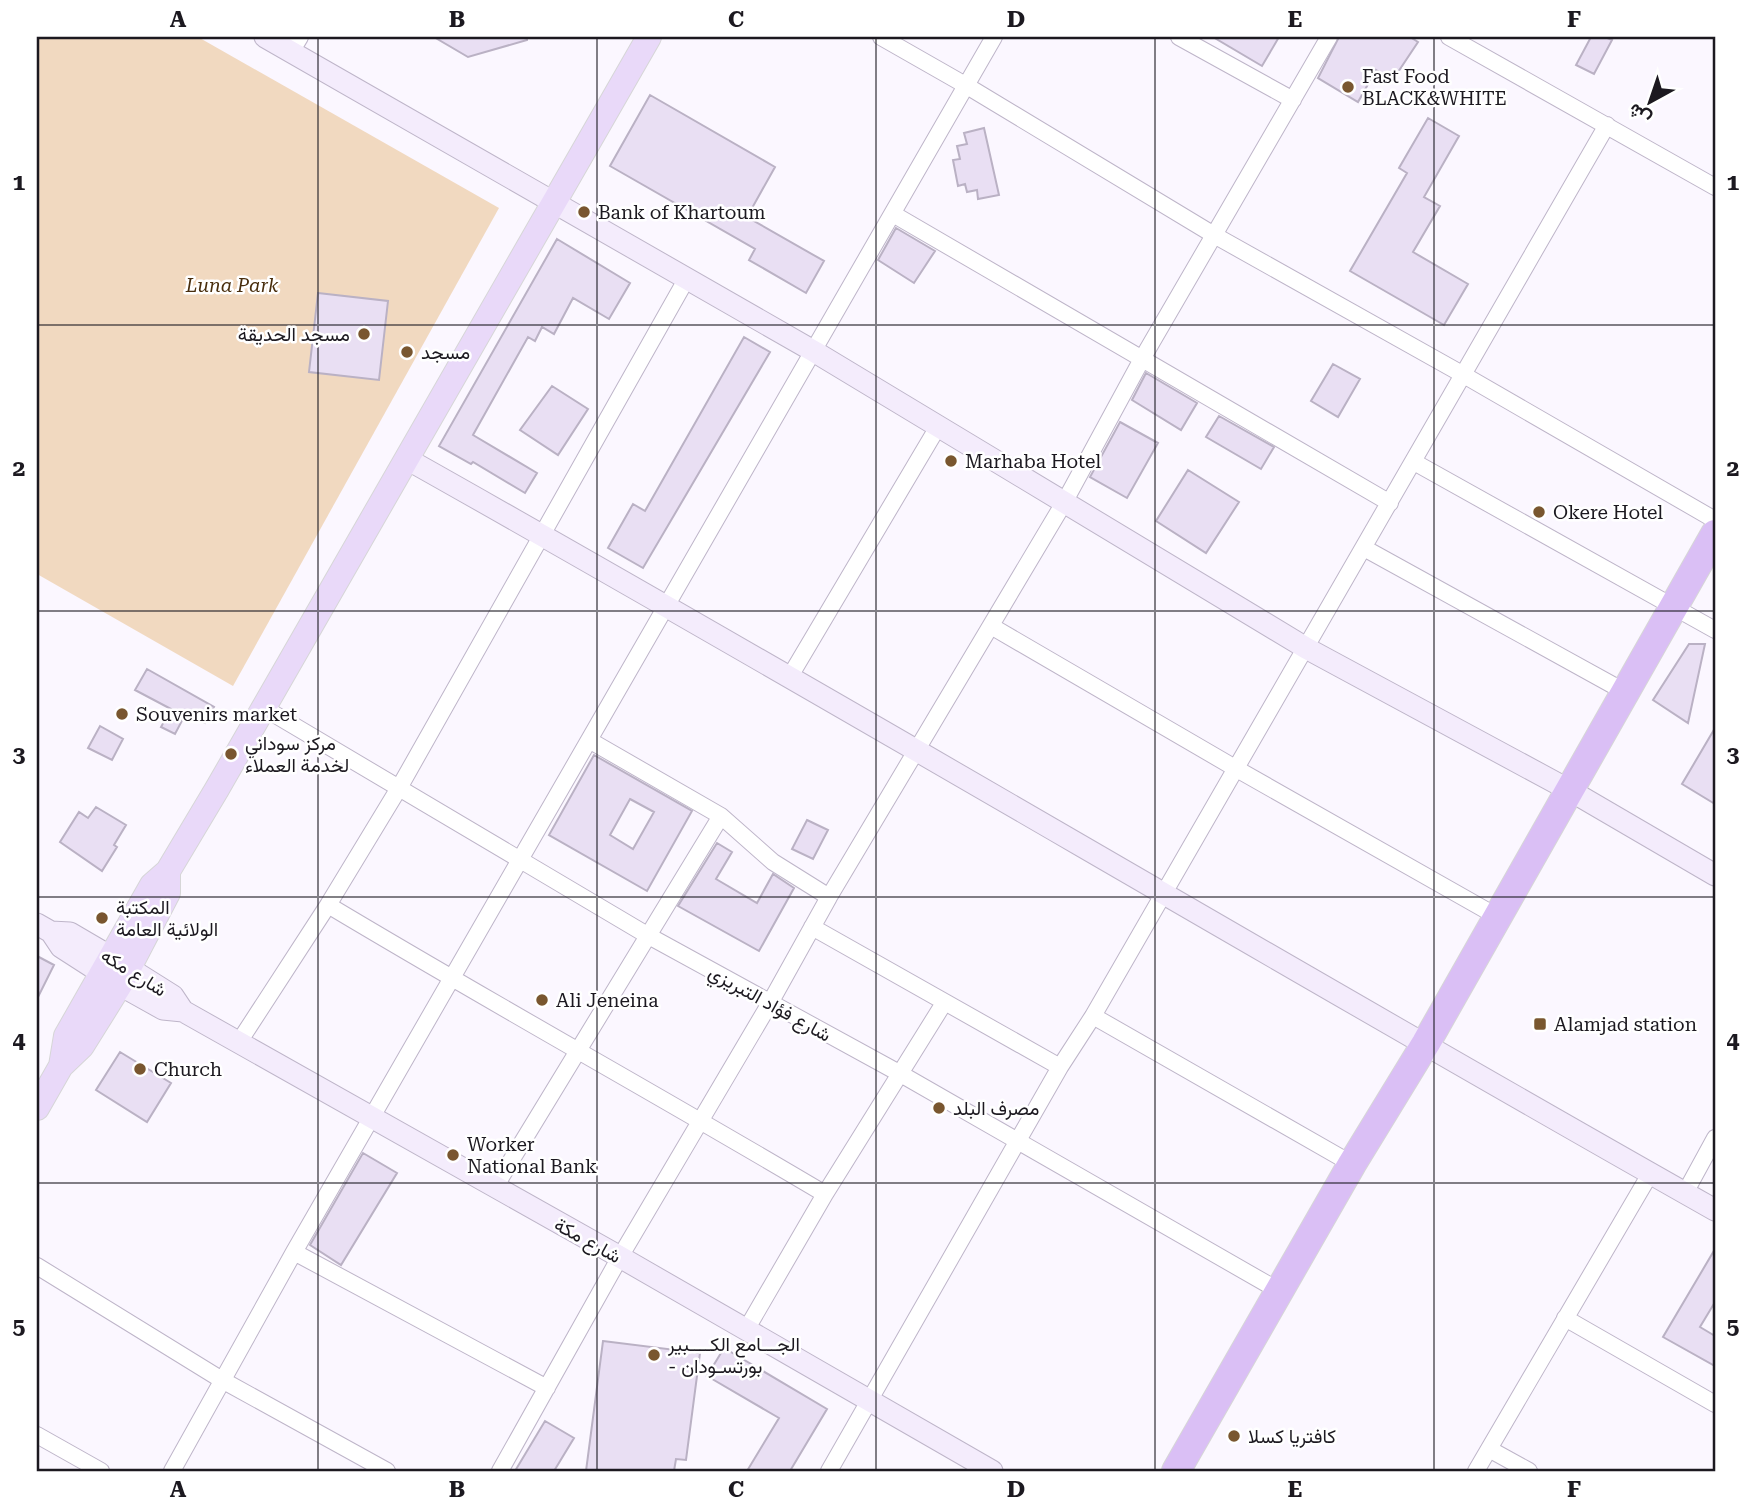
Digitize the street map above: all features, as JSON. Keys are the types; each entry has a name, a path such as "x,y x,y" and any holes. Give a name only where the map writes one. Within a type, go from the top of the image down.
{"highway":[{"path":"1176,1471 1352,1164 1426,1044 1715,534"}],"main road":[{"path":"37,1108 61,1066 66,1036 116,971 152,885 168,871 264,708 649,37"}],"street":[{"path":"265,37 296,44 554,203 939,425 1306,649 1570,791 1715,875"},
{"path":"881,37 1214,235 1715,520"},
{"path":"172,1471 520,859 815,352 994,37"},
{"path":"1179,37 1293,100"},
{"path":"500,1471 620,1257 770,1003 829,897 1065,501 1142,359 1329,37"},
{"path":"1449,37 1715,187"},
{"path":"829,1471 1060,1067 1093,1016 1162,892 1306,649 1607,125"},
{"path":"893,214 1390,503"},
{"path":"239,1042 328,905 399,788 687,278"},
{"path":"789,678 939,425"},
{"path":"407,459 1715,1210"},
{"path":"1414,461 1715,630"},
{"path":"1364,548 1627,692"},
{"path":"990,626 1498,917"},
{"name":"شارع فؤاد التبريزي","path":"264,708 647,935 900,1073 1281,1292"},
{"path":"589,740 721,816 774,862 829,897"},
{"path":"495,1187 721,816"},
{"path":"328,905 825,1194"},
{"path":"812,927 1060,1067"},
{"name":"شارع مكه","path":"44,928 70,933 163,1009 183,1010"},
{"path":"746,1330 825,1194 944,1003"},
{"name":"شارع مكة","path":"183,1010 992,1471"},
{"path":"1093,1016 1352,1164"},
{"path":"1685,1193 1715,1138"},
{"path":"1476,1471 1650,1174"},
{"path":"295,1252 547,1388"},
{"path":"37,1266 222,1380 387,1471"},
{"path":"1565,1318 1715,1404"},
{"path":"37,1435 101,1471"},
{"path":"1489,1449 1530,1471"}],"green space":[{"name":"Luna Park","path":"37,37 198,37 499,208 233,686 37,574"}],"building":[{"path":"434,37 527,37 527,40 468,57"},
{"path":"1213,37 1279,37 1262,66"},
{"path":"1339,37 1410,37 1418,42 1392,81 1376,70 1358,102 1318,78"},
{"path":"1591,37 1612,40 1594,74 1576,65"},
{"path":"650,95 775,167 747,217 824,261 806,293 749,260 755,249 610,166"},
{"path":"1428,118 1459,136 1424,197 1440,206 1413,252 1468,284 1444,325 1350,271 1407,173 1399,168"},
{"path":"984,128 999,195 978,199 977,190 967,192 965,184 958,186 953,160 960,159 957,146 967,144 964,133"},
{"path":"896,228 935,251 914,283 878,260"},
{"path":"557,239 630,283 609,319 573,298 554,334 542,327 535,341 528,337 473,435 537,473 525,493 473,462 471,464 439,446"},
{"path":"318,293 388,301 379,380 309,372"},
{"path":"744,337 770,352 643,568 608,548 633,504 645,511"},
{"path":"1333,364 1360,379 1338,417 1311,401"},
{"path":"1146,373 1197,403 1181,430 1132,400"},
{"path":"552,386 588,409 558,455 520,430"},
{"path":"1219,416 1274,447 1261,469 1206,437"},
{"path":"1120,422 1158,443 1127,498 1090,477"},
{"path":"1188,470 1239,502 1206,553 1156,521"},
{"path":"1689,644 1705,644 1688,723 1653,700"},
{"path":"147,669 214,707 205,723 186,713 175,734 161,727 171,709 135,690"},
{"path":"100,726 123,739 112,760 88,748"},
{"path":"1715,728 1715,804 1682,784"},
{"path":"594,755 692,811 647,891 549,835","holes":["630,799 654,812 633,849 610,835"]},
{"path":"96,807 126,825 114,845 117,847 102,871 60,842 79,812 88,818"},
{"path":"807,820 828,830 813,859 792,849"},
{"path":"717,843 732,852 716,879 757,903 773,874 794,888 759,951 678,906"},
{"path":"37,956 54,965 37,999"},
{"path":"120,1052 171,1083 147,1122 96,1090"},
{"path":"363,1153 397,1173 341,1265 310,1245"},
{"path":"1715,1249 1715,1302 1700,1327 1715,1336 1715,1366 1663,1337"},
{"path":"603,1341 700,1353 686,1460 676,1459 674,1471 586,1471"},
{"path":"724,1348 827,1409 790,1471 747,1471 779,1418 707,1376"},
{"path":"545,1421 574,1438 554,1471 515,1471"}],"place":[{"name":"Fast Food BLACK&WHITE","path":"1348,87"},
{"name":"Bank of Khartoum","path":"584,212"},
{"name":"مسجد الحديقة","path":"364,334"},
{"name":"مسجد","path":"407,352"},
{"name":"Marhaba Hotel","path":"951,461"},
{"name":"Okere Hotel","path":"1539,512"},
{"name":"Souvenirs market","path":"122,714"},
{"name":"مركز سوداني لخدمة العملاء","path":"231,754"},
{"name":"المكتبة الولائية العامة","path":"102,918"},
{"name":"Ali Jeneina","path":"542,1000"},
{"name":"Alamjad station","path":"1540,1024"},
{"name":"Church","path":"140,1069"},
{"name":"مصرف البلد","path":"939,1108"},
{"name":"Worker National Bank","path":"453,1155"},
{"name":"الجـــامع الكــــبير - بورتسـودان","path":"654,1355"},
{"name":"كافتريا كسلا","path":"1234,1436"}]}
